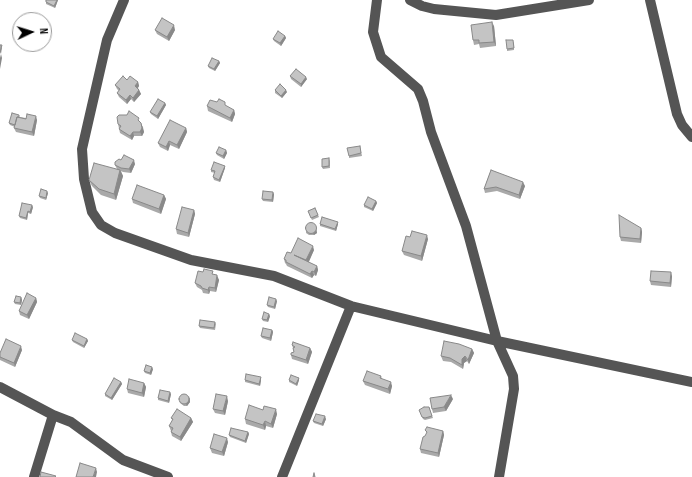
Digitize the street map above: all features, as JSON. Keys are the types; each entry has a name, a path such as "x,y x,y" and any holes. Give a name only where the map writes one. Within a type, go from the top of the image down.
{"street":[{"path":"124,0 107,40 82,149 84,179 92,212 101,224 115,233 191,260 274,276 350,306 497,341 692,382"},
{"path":"377,0 373,32 381,57 418,89 423,101 431,132 466,226 497,341 513,376 514,389 499,477"},
{"path":"410,0 422,6 434,9 496,15 589,0"},
{"path":"650,0 677,114 682,125 692,138"},
{"path":"282,477 350,306"},
{"path":"0,387 53,415 71,422 123,460 168,477"},
{"path":"34,477 53,415"}],"building":[{"path":"46,0 57,0 54,6 46,2"},
{"path":"162,18 174,25 167,37 155,30"},
{"path":"492,22 494,42 479,43 479,40 473,40 471,25"},
{"path":"278,31 285,36 280,43 273,39"},
{"path":"506,40 513,40 514,48 507,49"},
{"path":"212,58 219,61 214,69 208,66"},
{"path":"296,69 306,77 301,84 290,76"},
{"path":"123,76 127,80 130,76 138,82 135,86 139,90 133,98 130,95 126,100 117,93 120,89 115,85"},
{"path":"280,84 286,90 281,96 275,90"},
{"path":"158,99 165,103 157,116 150,112"},
{"path":"219,99 225,102 225,105 234,110 230,118 207,106 210,100 217,102"},
{"path":"129,111 139,118 138,120 141,123 142,128 140,132 133,132 130,136 119,129 121,126 118,124 117,117 119,115 127,115"},
{"path":"12,113 19,115 15,125 9,123"},
{"path":"27,114 36,116 32,132 14,128 17,117 26,119"},
{"path":"170,120 186,128 177,145 169,141 166,147 158,143"},
{"path":"360,146 361,153 349,156 347,148"},
{"path":"219,147 226,150 223,156 216,153"},
{"path":"124,155 134,160 129,169 121,168 115,165 115,162 119,159 121,160"},
{"path":"329,158 329,166 322,167 322,159"},
{"path":"214,162 225,166 219,180 213,177 215,171 211,170"},
{"path":"94,163 120,170 114,194 99,189 89,180"},
{"path":"491,170 523,182 519,195 496,187 484,189"},
{"path":"137,185 164,195 159,209 132,199"},
{"path":"41,189 47,191 46,198 39,196"},
{"path":"263,191 273,192 272,200 262,199"},
{"path":"368,197 376,201 372,209 364,205"},
{"path":"22,203 32,205 26,218 19,216"},
{"path":"182,207 194,210 188,233 176,229"},
{"path":"315,208 318,215 311,218 308,211"},
{"path":"619,215 641,228 640,239 620,237"},
{"path":"322,217 338,222 335,229 320,224"},
{"path":"309,223 313,223 315,224 315,232 309,233 306,230 306,226"},
{"path":"412,231 427,235 421,256 402,251 406,236 410,237"},
{"path":"298,238 313,246 306,260 294,255 317,266 314,272 312,271 310,274 286,262 284,259 287,252 291,253"},
{"path":"204,269 213,271 212,274 217,275 215,288 209,287 208,290 195,283 198,271 203,272"},
{"path":"651,271 671,272 670,283 650,281"},
{"path":"27,293 36,298 27,315 19,311"},
{"path":"16,296 21,297 20,303 14,302"},
{"path":"269,297 276,299 274,307 267,305"},
{"path":"264,312 269,314 267,320 262,319"},
{"path":"200,320 215,322 214,328 199,326"},
{"path":"263,328 272,330 270,338 261,336"},
{"path":"75,333 87,339 84,346 72,340"},
{"path":"6,339 21,346 14,363 0,357 0,353"},
{"path":"444,341 459,344 472,349 468,360 465,356 462,359 462,365 450,358 441,356"},
{"path":"293,342 310,348 306,360 291,355 291,353 294,352 293,348 295,347 292,345"},
{"path":"146,365 152,367 150,373 144,371"},
{"path":"367,371 381,376 380,378 391,382 388,389 363,381"},
{"path":"246,374 261,377 259,384 245,380"},
{"path":"291,375 299,378 296,384 289,380"},
{"path":"114,378 121,382 111,398 105,394"},
{"path":"129,379 144,383 142,393 127,389"},
{"path":"160,390 170,392 168,401 158,398"},
{"path":"182,394 186,394 188,395 188,403 182,404 179,401 179,397"},
{"path":"216,394 227,396 223,411 213,409"},
{"path":"451,395 444,407 432,409 430,398"},
{"path":"249,405 263,410 264,406 276,409 271,424 265,421 263,425 245,419"},
{"path":"424,407 429,407 432,416 425,418 422,417 419,410"},
{"path":"177,409 191,418 180,437 171,432 173,428 169,426 173,419 171,418"},
{"path":"316,414 325,416 322,424 313,421"},
{"path":"427,427 443,431 438,453 420,449 423,437 427,432 425,430"},
{"path":"231,428 248,432 245,441 229,435"},
{"path":"214,434 227,438 222,452 210,448"},
{"path":"80,463 96,468 93,477 76,477"},
{"path":"41,472 56,476 40,477"}]}
